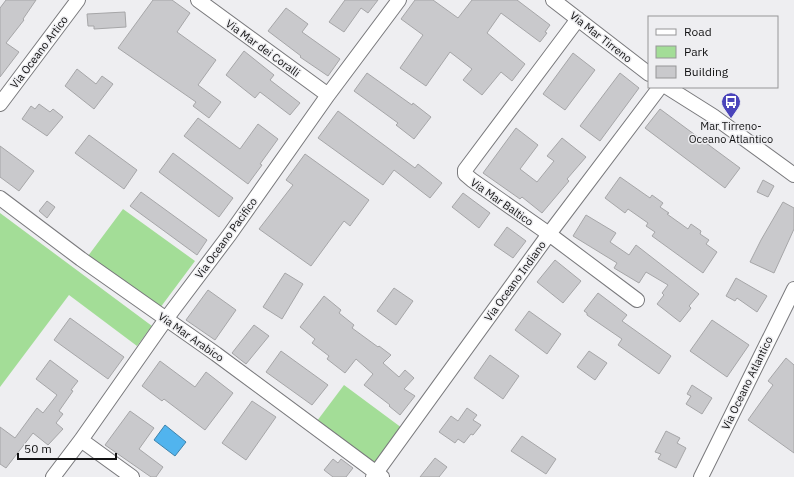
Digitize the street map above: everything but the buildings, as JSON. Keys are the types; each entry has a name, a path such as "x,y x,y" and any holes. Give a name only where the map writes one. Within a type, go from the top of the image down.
{"street":[{"name":"Via Oceano Artico","path":"0,104 78,0"},
{"name":"Via Mar dei Coralli","path":"198,0 328,95"},
{"name":"Via Oceano Pacifico","path":"53,477 81,440 166,319 230,234 328,95 399,0"},
{"name":"Via Mar Tirreno","path":"552,0 648,73"},
{"name":"Via Mar Baltico","path":"578,19 465,170 465,174 549,234 637,300"},
{"name":"Via Oceano Indiano","path":"377,476 549,234 659,88"},
{"path":"669,88 713,116 794,175"},
{"name":"Via Mar Arabico","path":"0,198 81,259 216,354 377,476"},
{"name":"Via Oceano Atlantico","path":"701,477 794,289"},
{"path":"81,440 132,477"}],"green space":[{"path":"123,209 195,261 160,308 88,256"},
{"path":"0,213 152,326 137,346 69,295 0,387"},
{"path":"344,385 402,428 376,464 317,421"}],"water":[{"path":"165,425 186,442 175,456 154,440"}],"place":[{"name":"Mar Tirreno- Oceano Atlantico","path":"731,119"}]}
